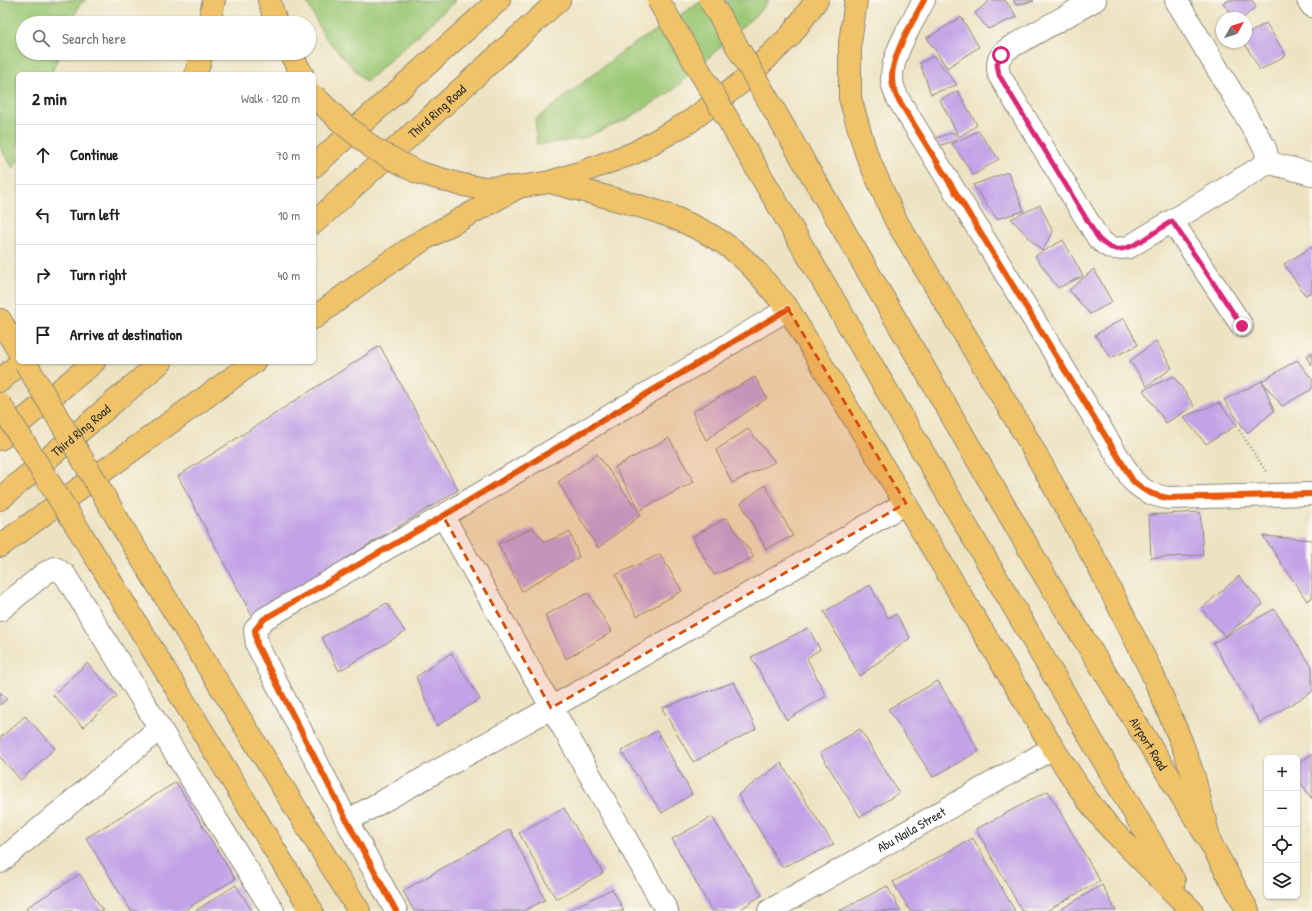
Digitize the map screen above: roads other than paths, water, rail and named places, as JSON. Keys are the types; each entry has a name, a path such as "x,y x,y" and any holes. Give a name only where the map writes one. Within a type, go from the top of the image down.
{"main road":[{"path":"211,16 214,0"},
{"path":"269,0 274,16"},
{"path":"316,164 498,0"},
{"name":"Third Ring Road","path":"316,221 559,0"},
{"path":"658,0 1192,911"},
{"name":"Airport Road","path":"710,0 1046,578 1210,842 1248,911"},
{"path":"316,97 340,121 374,149 417,172 458,184 480,188 518,187 550,182 634,153 689,122 744,81 790,36 817,0"},
{"path":"856,0 850,43 850,98 866,153 895,219 1024,433 1100,569 1149,666 1181,741 1194,777 1210,842"},
{"path":"197,72 200,60"},
{"path":"294,60 301,72"},
{"path":"550,182 638,206 687,222 718,239 746,260 788,309 1053,748 1086,798 1110,828 1192,911"},
{"path":"316,316 378,270 423,240 518,187"},
{"path":"0,320 16,347"},
{"path":"0,380 19,364"},
{"path":"26,364 130,540 359,911"},
{"path":"0,439 92,364"},
{"name":"Third Ring Road","path":"0,498 159,364"},
{"path":"0,546 251,364"},
{"path":"0,404 102,567 312,911"}],"street":[{"path":"924,0 898,52 893,66 892,81 897,97 1133,481 1144,490 1155,496 1168,498 1312,494"},
{"path":"1095,0 1009,48 1001,55 997,64 999,75 1098,238 1107,246 1117,250 1129,248 1261,167 1266,162 1268,154 1176,0"},
{"path":"1308,0 1312,6"},
{"path":"1266,162 1312,174"},
{"path":"1172,221 1242,326"},
{"path":"396,911 347,821 257,645 255,630 264,619 443,516 788,309"},
{"path":"347,821 551,708 906,503"},
{"path":"443,516 667,911"},
{"path":"0,610 45,573 55,568 65,575 272,911"},
{"path":"0,862 160,728"},
{"name":"Abu Naila Street","path":"769,911 1053,748"}]}
